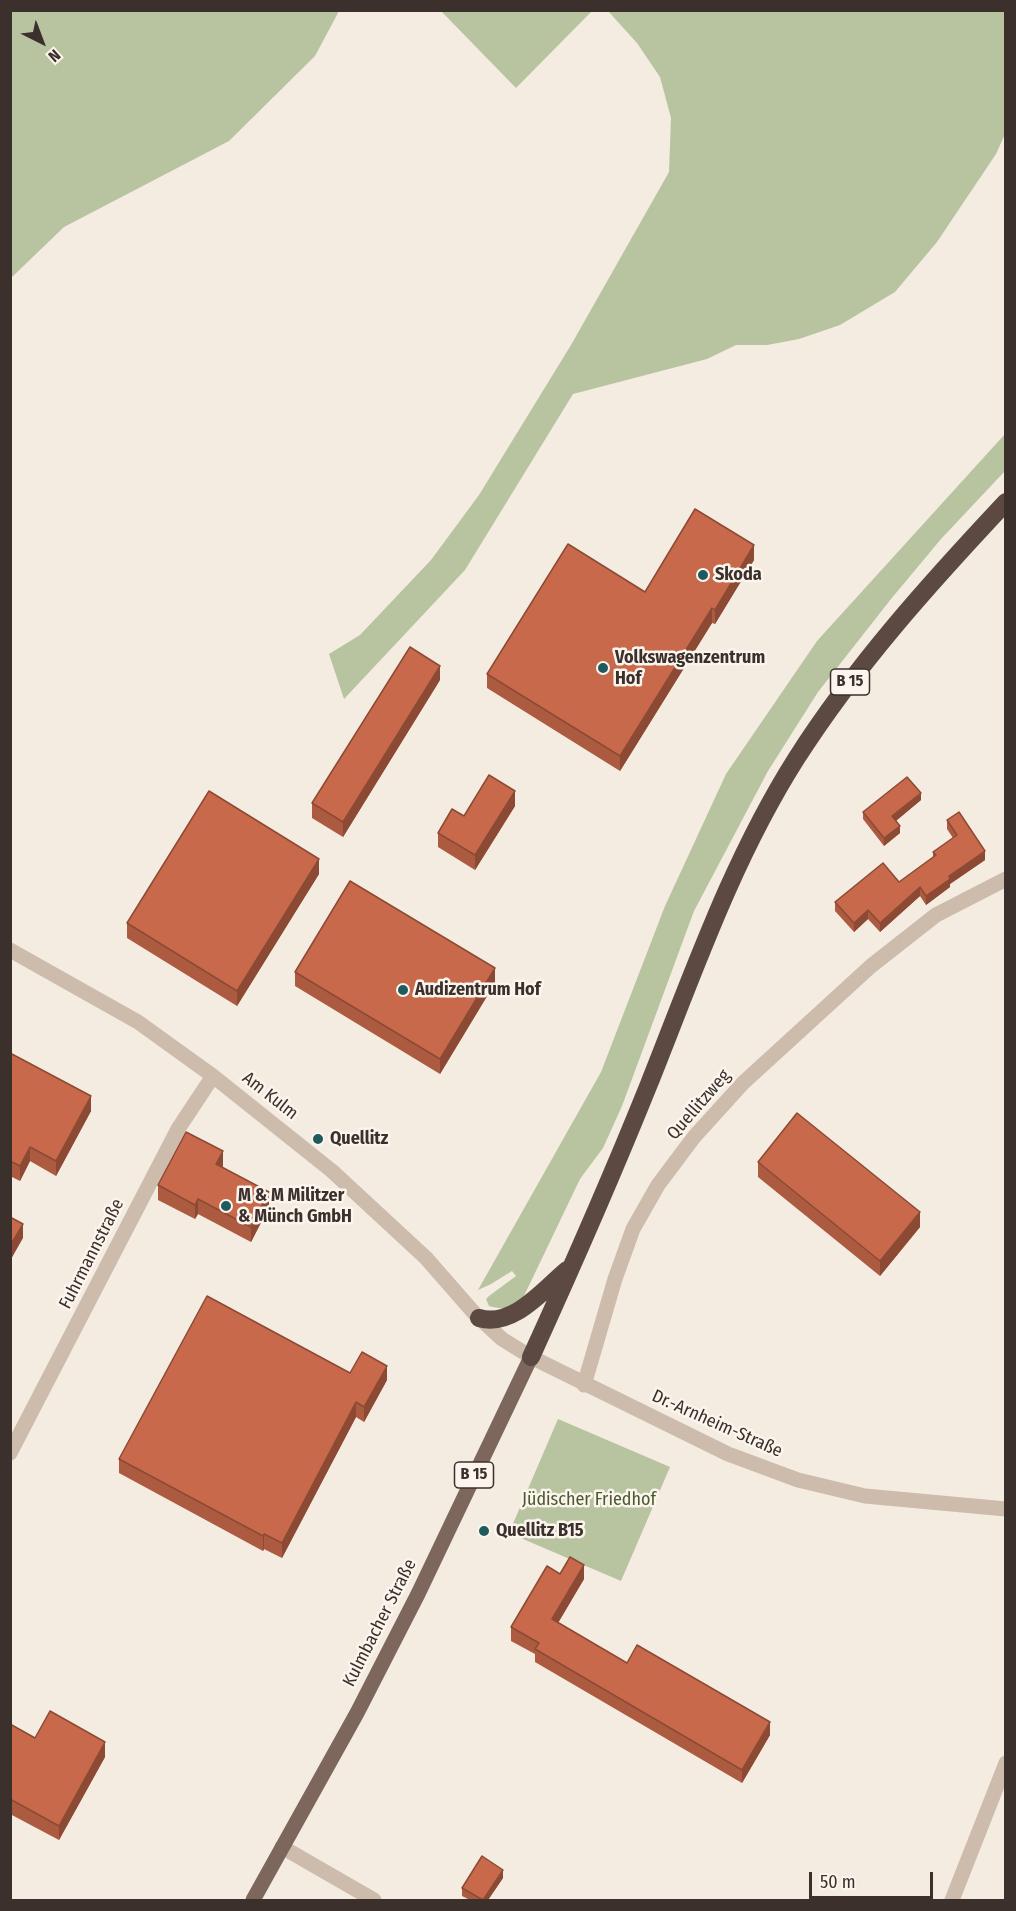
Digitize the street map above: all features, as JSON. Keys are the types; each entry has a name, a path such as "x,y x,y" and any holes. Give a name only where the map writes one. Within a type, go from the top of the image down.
{"highway":[{"name":"B 15","path":"531,1357 573,1265 649,1084 714,918 759,827 796,760 861,666 909,607 1005,502"},
{"path":"479,1318 499,1319 516,1312 573,1265"}],"main road":[{"name":"Kulmbacher Straße","path":"253,1900 357,1713 413,1604 531,1357"}],"street":[{"name":"Quellitzweg","path":"584,1385 615,1279 633,1229 658,1185 694,1137 743,1083 870,966 936,915 1005,879"},
{"name":"Am Kulm","path":"10,950 41,965 138,1022 213,1076 332,1171 426,1258 479,1318 502,1339 531,1357"},
{"name":"Fuhrmannstraße","path":"10,1453 178,1129 213,1076"},
{"name":"Dr.-Arnheim-Straße","path":"531,1357 728,1454 798,1480 865,1496 1005,1509"},
{"path":"952,1900 1005,1763"},
{"path":"282,1847 374,1900"}],"green space":[{"path":"11,10 339,11 315,56 229,141 64,227 11,278"},
{"path":"441,11 592,11 516,88"},
{"path":"608,11 1005,11 1005,134 996,154 937,242 895,292 840,325 799,339 767,345 736,345 707,359 573,394 465,570 344,699 329,654 360,635 431,560 479,495 571,345 669,172 671,118 660,77 637,43"},
{"path":"1005,434 1005,471 941,539 891,599 818,692 768,771 694,911 622,1106 603,1148 580,1179 523,1298 508,1308 489,1306 486,1299 516,1276 512,1271 478,1290 601,1072 665,906 726,774 817,641"},
{"name":"Jüdischer Friedhof","path":"558,1419 670,1467 621,1581 509,1533"}],"building":[{"path":"695,509 754,545 715,610 712,608 620,756 487,674 568,544 645,592"},
{"path":"410,647 440,666 343,822 312,803"},
{"path":"489,775 515,791 475,855 438,833 452,809 464,816"},
{"path":"907,777 921,793 892,816 900,826 884,838 863,812"},
{"path":"209,791 319,859 237,991 127,923"},
{"path":"959,812 985,851 949,876 950,879 926,896 920,887 880,923 868,910 854,923 835,902 883,863 899,882 936,855 933,852 957,835 947,820"},
{"path":"350,881 495,968 440,1059 295,972"},
{"path":"10,1053 91,1096 56,1161 30,1147 20,1166 10,1161"},
{"path":"797,1113 920,1212 880,1261 758,1162"},
{"path":"186,1132 223,1151 216,1164 269,1192 251,1227 198,1199 195,1205 158,1185"},
{"path":"10,1217 23,1224 10,1246"},
{"path":"207,1296 350,1373 362,1352 387,1366 364,1407 356,1402 282,1543 264,1534 263,1536 119,1459"},
{"path":"570,1557 584,1565 552,1619 627,1663 637,1645 770,1722 742,1770 535,1649 539,1643 511,1627 547,1566 560,1574"},
{"path":"50,1711 105,1742 59,1826 10,1799 10,1724 35,1738"},
{"path":"482,1856 503,1870 483,1900 462,1888"}],"place":[{"name":"Skoda","path":"703,575"},
{"name":"Volkswagenzentrum Hof","path":"603,668"},
{"name":"Audizentrum Hof","path":"403,990"},
{"name":"Quellitz","path":"318,1139"},
{"name":"M & M Militzer & Münch GmbH","path":"226,1206"},
{"name":"Quellitz B15","path":"484,1531"}]}
